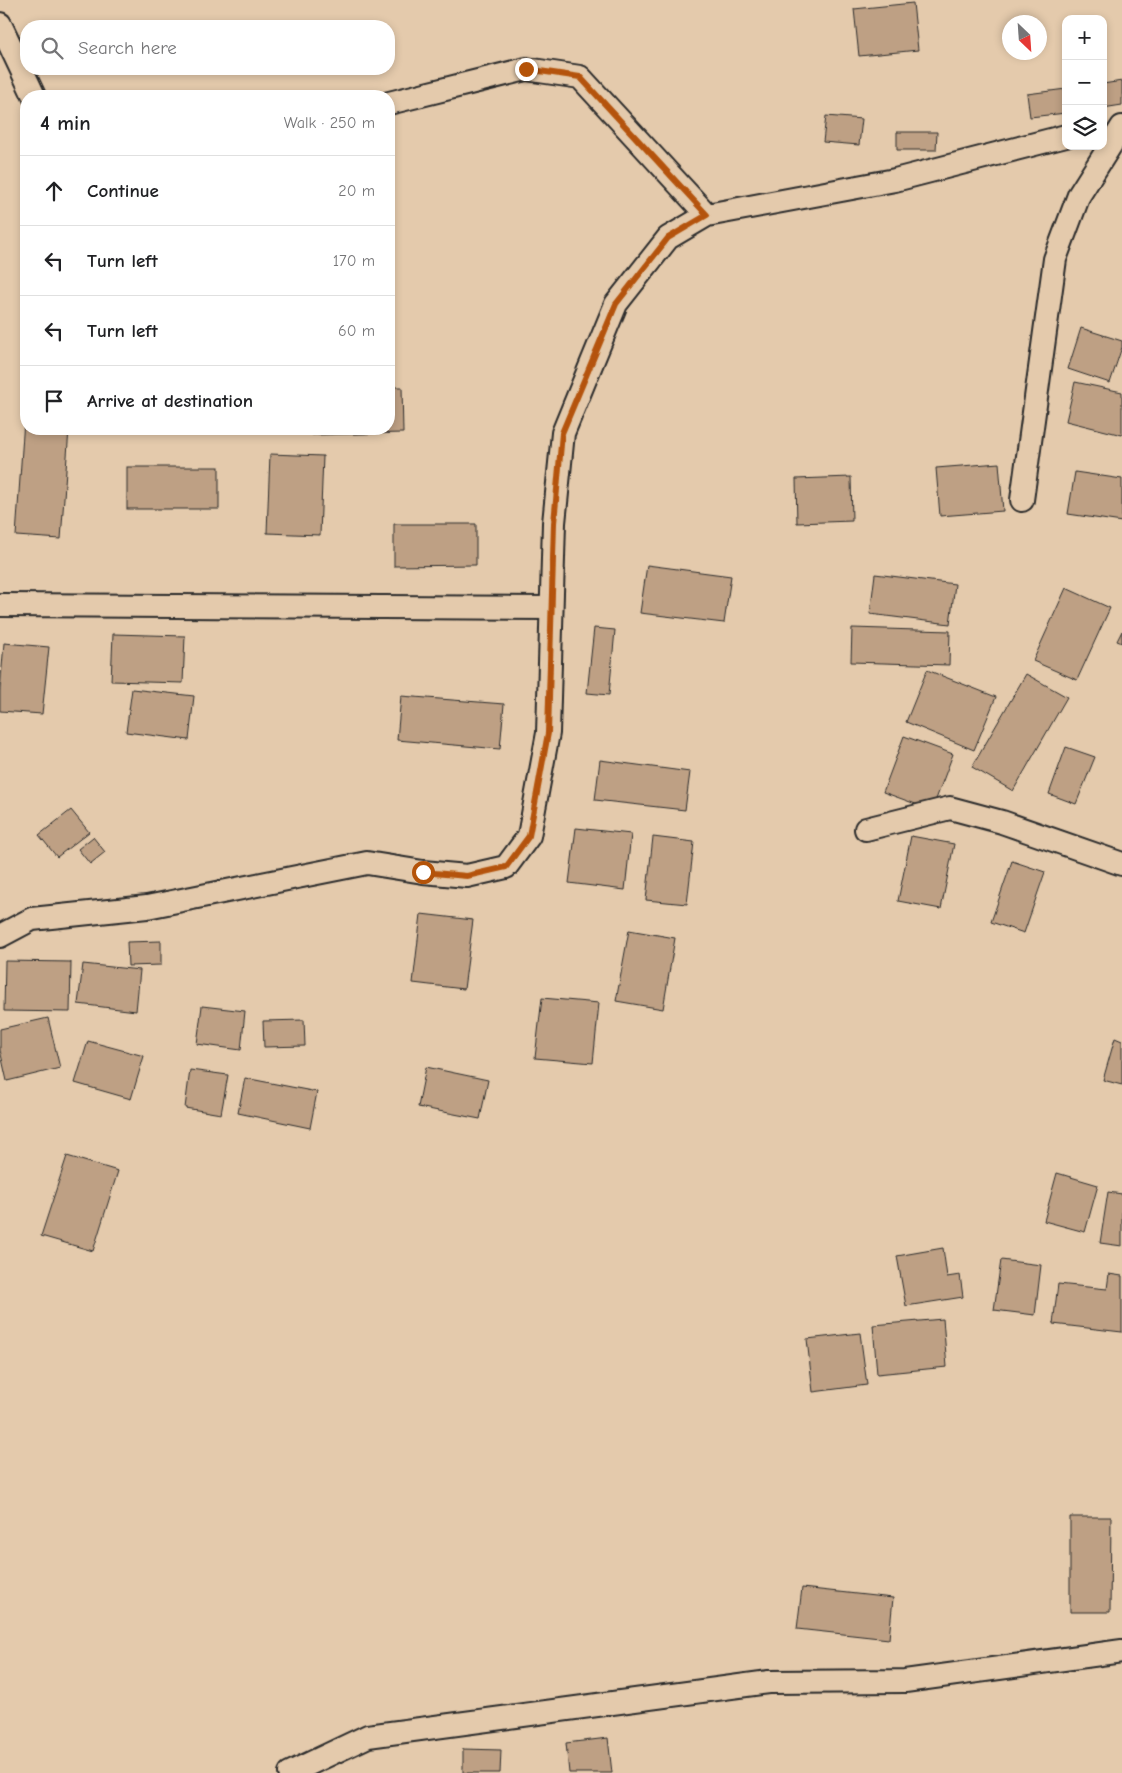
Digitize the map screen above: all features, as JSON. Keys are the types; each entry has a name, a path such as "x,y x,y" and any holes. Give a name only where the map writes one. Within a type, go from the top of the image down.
{"street":[{"path":"0,24 20,66"},
{"path":"395,102 526,69 580,77 707,215"},
{"path":"24,75 31,90"},
{"path":"1107,125 1122,121"},
{"path":"1022,500 1055,259 1079,195 1122,127"},
{"path":"0,936 32,919 147,907 367,863 423,872 467,876 506,867 529,836 548,733 554,523 562,433 616,304 668,238 707,215 896,180 1062,137"},
{"path":"0,605 551,608"},
{"path":"866,829 950,808 1002,822 1122,864"},
{"path":"290,1773 368,1736 769,1682 905,1681 1122,1651"}],"building":[{"path":"913,3 918,50 859,56 854,9"},
{"path":"1122,81 1122,105 1107,107 1107,83"},
{"path":"1062,90 1062,113 1030,117 1027,94"},
{"path":"826,116 862,119 859,145 823,142"},
{"path":"897,132 937,132 936,150 897,150"},
{"path":"1081,328 1122,341 1122,347 1110,383 1068,369"},
{"path":"1075,382 1122,392 1122,435 1066,421"},
{"path":"395,387 402,387 403,433 395,433"},
{"path":"23,435 69,435 61,539 16,536"},
{"path":"270,454 323,456 320,535 267,533"},
{"path":"999,463 1003,511 940,516 936,468"},
{"path":"127,467 219,467 219,509 127,509"},
{"path":"1075,472 1122,479 1122,522 1068,514"},
{"path":"851,477 852,521 797,523 796,479"},
{"path":"394,524 476,524 476,565 394,566"},
{"path":"647,565 731,576 724,623 640,613"},
{"path":"875,574 955,584 950,624 870,614"},
{"path":"1066,588 1110,608 1077,680 1033,661"},
{"path":"594,628 615,630 609,695 587,693"},
{"path":"852,628 950,631 949,665 851,662"},
{"path":"1122,631 1122,643 1117,641"},
{"path":"113,634 185,636 183,683 111,681"},
{"path":"4,643 49,647 42,714 0,711"},
{"path":"927,670 996,697 974,750 906,722"},
{"path":"1026,674 1067,697 1013,791 972,767"},
{"path":"132,689 194,696 189,740 126,732"},
{"path":"401,696 504,704 500,749 397,740"},
{"path":"904,736 953,754 932,810 883,792"},
{"path":"1066,747 1095,757 1076,804 1049,794"},
{"path":"600,760 690,772 685,810 595,800"},
{"path":"71,810 89,832 57,857 39,835"},
{"path":"576,828 631,834 625,890 569,883"},
{"path":"911,836 954,844 941,909 898,901"},
{"path":"93,837 105,852 90,864 78,849"},
{"path":"653,837 694,842 687,904 646,900"},
{"path":"1012,861 1045,872 1024,933 991,922"},
{"path":"421,914 473,920 464,989 413,983"},
{"path":"629,930 675,938 663,1009 616,1001"},
{"path":"161,941 161,965 128,966 127,942"},
{"path":"5,961 71,962 70,1012 4,1011"},
{"path":"83,964 140,970 136,1011 78,1004"},
{"path":"542,998 599,1003 593,1063 535,1058"},
{"path":"202,1006 245,1011 241,1050 197,1044"},
{"path":"48,1018 60,1068 7,1081 0,1050 0,1029"},
{"path":"304,1020 305,1046 264,1047 263,1021"},
{"path":"1115,1038 1122,1041 1122,1085 1103,1080"},
{"path":"88,1041 144,1056 131,1099 75,1083"},
{"path":"426,1067 488,1080 480,1119 418,1107"},
{"path":"190,1070 228,1075 221,1114 185,1108"},
{"path":"245,1078 317,1092 310,1128 238,1113"},
{"path":"67,1156 118,1171 93,1251 41,1236"},
{"path":"1057,1173 1098,1185 1085,1232 1044,1221"},
{"path":"1108,1192 1122,1194 1122,1246 1100,1243"},
{"path":"943,1248 947,1277 960,1275 963,1297 906,1306 897,1256"},
{"path":"1001,1260 1041,1265 1035,1315 994,1310"},
{"path":"1109,1274 1122,1276 1122,1332 1053,1324 1058,1284 1107,1289"},
{"path":"943,1319 947,1367 877,1374 873,1325"},
{"path":"860,1333 867,1385 813,1392 807,1339"},
{"path":"1070,1517 1111,1517 1110,1612 1070,1612"},
{"path":"802,1588 893,1598 889,1639 797,1629"},
{"path":"608,1738 612,1773 569,1773 566,1743"},
{"path":"463,1749 501,1750 500,1773 463,1773"}],"route":[{"path":"423,872 467,876 506,867 529,836 548,733 554,523 562,433 616,304 668,238 707,215 580,77 526,69"}]}
